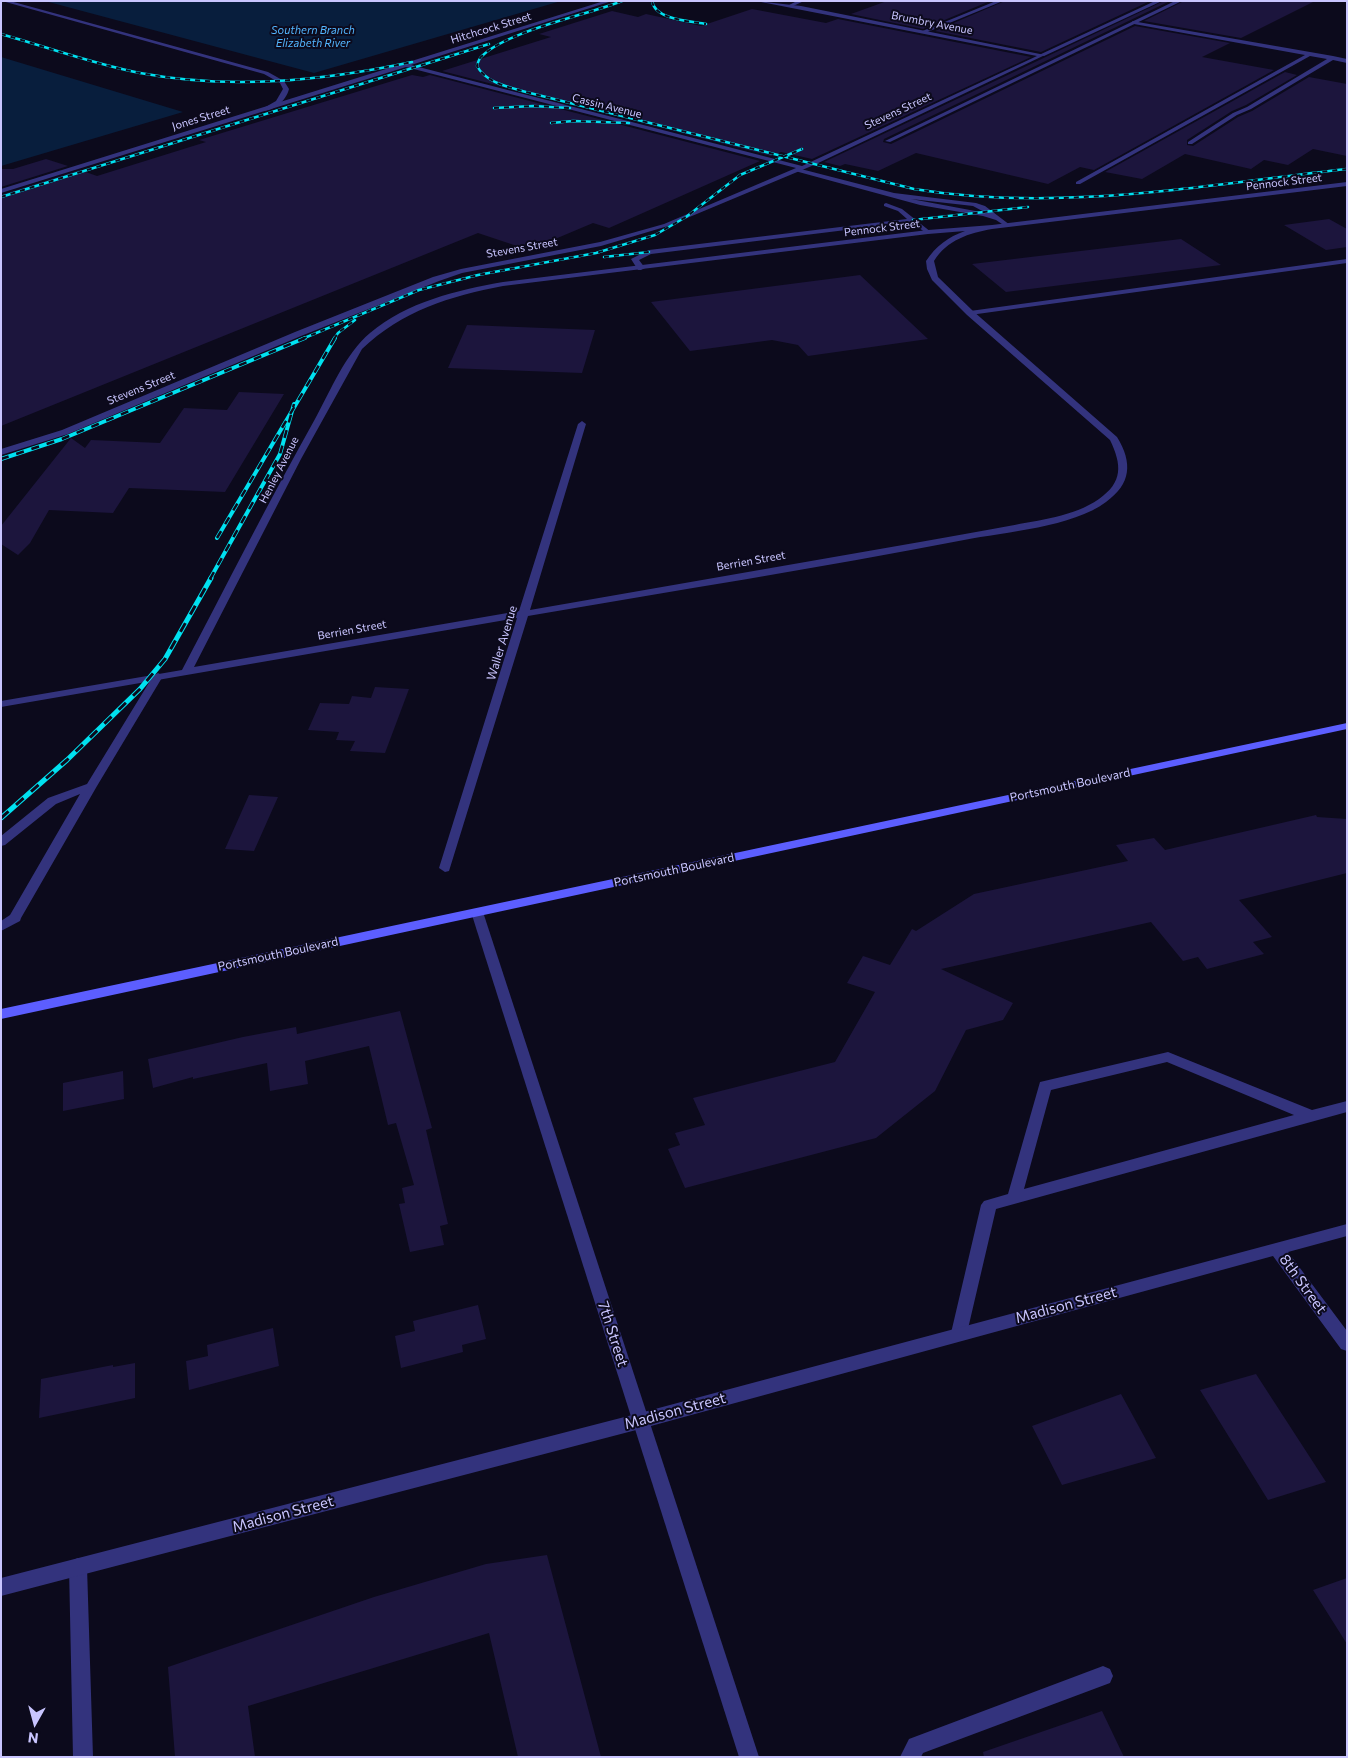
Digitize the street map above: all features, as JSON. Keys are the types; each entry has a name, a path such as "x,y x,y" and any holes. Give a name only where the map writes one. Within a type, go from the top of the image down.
{"main road":[{"name":"Portsmouth Boulevard","path":"1,1014 1347,726"}],"street":[{"path":"4,1 266,73 282,82 286,90 285,95 279,101 264,110"},
{"name":"Hitchcock Street","path":"406,65 610,1"},
{"name":"Brumbry Avenue","path":"758,1 1042,55"},
{"path":"789,6 802,1"},
{"path":"923,32 1001,1"},
{"name":"Stevens Street","path":"1,452 65,432 298,334 436,279 461,272 564,252 637,234 690,216 799,169 1160,1"},
{"name":"Stevens Street","path":"888,141 1180,1"},
{"path":"1134,22 1347,61"},
{"path":"1078,183 1310,54"},
{"path":"1190,143 1235,114 1249,108 1333,58"},
{"name":"Jones Street","path":"1,190 406,65"},
{"name":"Cassin Avenue","path":"406,65 894,194 974,204 983,207 1007,225"},
{"name":"Pennock Street","path":"422,306 484,287 928,232 992,227 1347,184"},
{"path":"886,205 900,210 928,232"},
{"path":"641,268 635,259 649,252 913,220"},
{"name":"Berrien Street","path":"1,704 1020,527 1077,514 1103,501 1118,486 1123,476 1124,458 1114,439 970,313 935,278 930,269 930,261 937,249 950,240 968,232 992,227"},
{"path":"970,313 1347,261"},
{"name":"Henley Avenue","path":"186,672 297,458 359,348 369,338 395,320 422,306"},
{"name":"Waller Avenue","path":"444,868 582,424"},
{"path":"1,927 15,918 91,786 158,676"},
{"path":"1,842 52,801 91,786"},
{"name":"7th Street","path":"477,912 749,1757"},
{"path":"1014,1198 1046,1086 1168,1057 1311,1116"},
{"path":"959,1333 989,1205 1347,1106"},
{"name":"Madison Street","path":"1,1587 640,1421 959,1333 1347,1230"},
{"name":"8th Street","path":"1276,1248 1347,1344"},
{"path":"78,1567 83,1757"},
{"path":"910,1757 916,1746 1103,1676"}],"water":[{"name":"Southern Branch Elizabeth River","path":"45,1 561,1 314,73"},
{"path":"1,57 183,112 1,166"}],"building":[{"path":"887,1 990,1 923,29 851,14"},
{"path":"1005,1 1150,1 1041,52 935,31"},
{"path":"1164,1 1170,1 884,139 883,142 891,144 1135,26 1230,43 1202,57 1274,70 1094,170 1080,167 1048,184 916,153 878,171 824,162"},
{"path":"1184,1 1315,1 1241,38 1144,21"},
{"path":"752,9 826,23 838,19 1031,57 812,159 781,152 771,156 442,71 551,37 539,34 612,11 638,17 646,14 701,26"},
{"path":"1285,72 1297,75 1246,105 1232,111 1187,140 1187,145 1193,146 1238,117 1252,111 1309,77 1347,84 1347,156 1313,149 1288,165 1264,160 1251,169 1185,154 1142,179 1105,172"},
{"path":"412,75 423,77 430,75 760,161 609,228 593,223 529,250 478,233 1,426 1,195 80,170 97,176 206,142 199,140"},
{"path":"46,159 68,166 1,187 1,169 13,169"},
{"path":"1329,219 1347,229 1347,247 1326,250 1284,225"},
{"path":"1181,239 1221,265 1006,292 972,264"},
{"path":"860,275 928,339 808,356 798,345 772,340 690,351 651,302"},
{"path":"467,325 595,330 582,373 448,368"},
{"path":"239,392 284,394 225,492 129,488 113,513 49,510 30,543 18,555 1,544 1,526 71,438 85,448 91,440 160,443 184,408 227,410"},
{"path":"375,687 409,689 385,753 350,751 355,741 336,740 339,732 308,730 320,703 349,704 352,696 371,698"},
{"path":"249,795 278,797 254,851 225,849"},
{"path":"1316,815 1317,817 1347,819 1347,873 1239,900 1272,937 1253,942 1264,954 1207,969 1198,957 1183,961 1151,922 941,969 1013,1003 1003,1020 966,1030 935,1091 876,1138 685,1188 668,1149 680,1145 675,1133 705,1125 693,1098 835,1062 875,992 847,983 863,956 890,965 912,929 916,931 974,894 1128,861 1116,845 1154,838 1165,850"},
{"path":"400,1011 432,1128 426,1130 448,1224 440,1226 444,1245 410,1252 399,1204 405,1203 402,1188 414,1185 396,1123 388,1125 369,1046 305,1061 308,1084 270,1091 267,1063 193,1079 193,1077 153,1088 148,1059 243,1037 296,1027 297,1034"},
{"path":"123,1071 124,1099 63,1111 63,1083"},
{"path":"478,1305 486,1339 462,1345 463,1352 401,1368 395,1336 415,1331 413,1321"},
{"path":"273,1328 279,1366 189,1390 186,1361 208,1356 207,1345"},
{"path":"135,1363 135,1398 39,1418 41,1379 113,1365 113,1367"},
{"path":"1256,1374 1326,1482 1268,1500 1200,1390"},
{"path":"1121,1394 1156,1458 1062,1485 1032,1426"},
{"path":"547,1555 601,1757 518,1757 489,1633 248,1706 255,1757 175,1757 168,1667 374,1597 486,1564"},
{"path":"1347,1578 1347,1644 1313,1590"},
{"path":"1102,1711 1124,1757 984,1757 983,1752"}],"railway":[{"path":"622,1 548,24 510,39 494,47 481,57 477,66 486,77 505,86 784,157"},
{"path":"652,1 659,12 666,16 706,24"},
{"path":"1,34 122,69 174,78 208,81 242,82 310,78 378,69 412,62"},
{"path":"1,197 489,44"},
{"path":"494,108 533,106 570,108"},
{"path":"551,123 573,121 629,123"},
{"path":"784,157 802,149"},
{"path":"302,339 419,290 478,275 596,253 655,235 686,217 740,175 784,157"},
{"path":"784,157 914,189 969,196 1023,198 1130,194 1347,169"},
{"path":"913,220 1028,207"},
{"path":"604,257 649,252"},
{"path":"334,339 338,333 355,320"},
{"path":"1,459 62,439 305,338"},
{"path":"292,411 335,338"},
{"path":"292,411 294,404"},
{"path":"210,579 280,454 292,411"},
{"path":"217,538 292,411"},
{"path":"1,818 67,760 140,689 165,659 211,578"}]}
